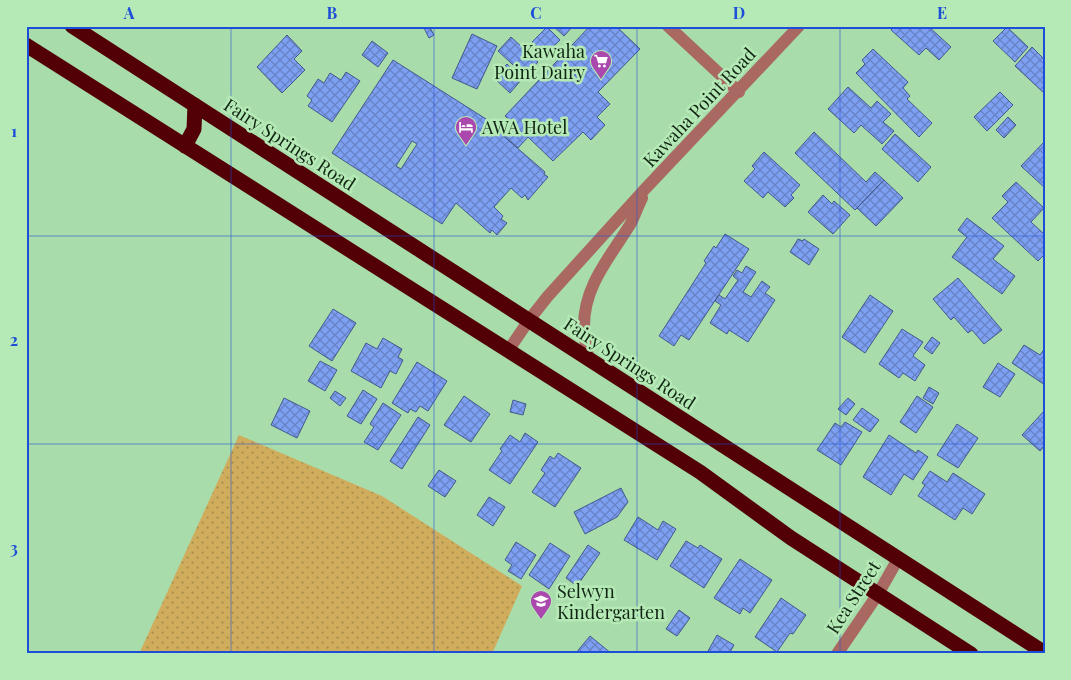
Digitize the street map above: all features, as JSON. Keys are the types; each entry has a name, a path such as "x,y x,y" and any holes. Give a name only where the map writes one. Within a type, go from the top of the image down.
{"highway":[{"name":"Fairy Springs Road","path":"72,26 1045,653"},
{"path":"26,45 700,472 790,538 971,654"},
{"name":"Fairy Springs Road","path":"186,146 194,129 195,105"}],"street":[{"path":"668,26 738,92"},
{"name":"Kawaha Point Road","path":"508,351 548,296 645,189 798,26"},
{"name":"Kawaha Point Road","path":"588,358 584,328 591,289 600,269 632,222 645,189"},
{"name":"Kea Street","path":"837,654 878,594 898,559"}],"shaded area":[{"path":"239,435 382,496 522,586 492,654 139,654"}],"building":[{"path":"423,26 429,26 434,35 429,38"},
{"path":"553,26 573,26 564,36"},
{"path":"590,26 616,26 640,49 598,92 610,104 597,117 605,125 591,140 583,132 553,161 528,137 518,148 500,133 511,121 505,116"},
{"path":"894,26 928,26 951,47 939,60 926,48 919,55 891,30"},
{"path":"547,27 560,40 545,55 532,42"},
{"path":"1007,27 1028,47 1015,62 993,41"},
{"path":"472,34 497,46 477,89 452,78"},
{"path":"287,35 302,51 294,59 305,70 282,93 257,67"},
{"path":"511,37 538,62 525,76 498,51"},
{"path":"372,41 388,53 378,67 362,55"},
{"path":"1032,47 1045,60 1045,94 1015,66"},
{"path":"873,49 908,82 903,88 910,96 907,99 932,123 919,137 856,73 865,64 862,60"},
{"name":"AWA Hotel","path":"393,60 501,130 500,133 545,172 544,174 548,177 528,200 525,195 522,198 511,188 494,207 503,216 501,219 507,223 497,235 492,230 490,233 456,203 442,224 332,153","holes":["412,141 417,144 401,169 396,166"]},
{"path":"507,64 522,79 510,93 494,78"},
{"path":"346,72 360,81 332,122 308,106 312,100 307,96 318,79 324,83 330,73 341,80"},
{"path":"848,87 871,108 877,101 891,114 883,122 894,131 882,144 861,125 854,133 828,109"},
{"path":"1000,92 1013,105 987,131 974,117"},
{"path":"1008,117 1016,125 1004,138 996,130"},
{"path":"814,132 866,182 875,172 884,180 855,210 795,153"},
{"path":"895,134 931,167 918,182 882,149"},
{"path":"1045,141 1045,188 1021,166"},
{"path":"764,152 800,185 791,195 794,198 785,207 768,192 763,198 744,181 755,169 752,166"},
{"path":"884,180 903,198 876,226 857,208"},
{"path":"1016,182 1044,208 1031,222 1045,235 1045,254 1038,261 992,218 1008,202 1002,196"},
{"path":"823,195 832,204 834,201 850,215 833,234 808,212"},
{"path":"967,218 1004,246 993,259 1015,276 1002,294 952,257 967,237 958,230"},
{"path":"725,234 749,249 689,340 681,335 674,346 659,336 706,263 704,261"},
{"path":"798,239 803,241 804,239 819,249 809,265 790,252"},
{"path":"746,266 756,272 743,292 751,297 762,281 770,287 765,293 775,300 748,342 729,330 727,334 710,323 721,305 715,301 719,295 725,299 738,280 733,276 737,270 742,273"},
{"path":"958,278 1002,330 984,344 972,330 968,333 954,317 951,320 933,299"},
{"path":"870,295 893,311 865,353 842,337"},
{"path":"333,309 356,323 332,361 309,346"},
{"path":"902,329 923,342 913,356 925,365 915,381 903,373 899,378 879,364"},
{"path":"932,337 940,343 932,354 924,348"},
{"path":"383,338 402,349 398,357 403,360 396,374 390,371 381,388 351,371 366,343 377,349"},
{"path":"1024,345 1040,355 1045,348 1045,385 1012,363"},
{"path":"320,361 337,370 325,391 308,381"},
{"path":"417,362 447,381 428,411 420,406 416,412 410,409 408,413 392,403"},
{"path":"998,363 1015,374 1000,397 983,387"},
{"path":"929,387 939,393 933,404 923,398"},
{"path":"363,390 377,399 361,424 347,416"},
{"path":"335,391 346,398 340,406 330,398"},
{"path":"464,396 490,414 471,442 444,425"},
{"path":"917,396 933,407 916,433 900,422"},
{"path":"284,398 310,411 297,438 271,425"},
{"path":"848,398 855,404 846,415 838,409"},
{"path":"513,400 526,404 523,415 510,412"},
{"path":"383,403 401,415 378,450 364,442 374,427 370,424"},
{"path":"862,408 879,420 870,432 853,420"},
{"path":"1045,410 1045,445 1040,451 1022,435"},
{"path":"418,417 430,425 402,469 390,461"},
{"path":"845,422 862,432 841,465 817,450 835,423 841,427"},
{"path":"957,424 978,438 958,468 937,455"},
{"path":"525,433 538,442 510,484 489,470 510,435 520,442"},
{"path":"889,435 916,453 918,450 928,457 913,480 904,474 891,495 863,477"},
{"path":"558,453 581,468 555,507 532,492 545,473 541,470 550,456 554,459"},
{"path":"439,470 456,481 445,497 428,486"},
{"path":"930,471 947,482 953,473 985,494 972,514 963,508 955,520 918,496 925,485 922,483"},
{"path":"621,488 628,502 617,517 585,534 574,512"},
{"path":"489,497 505,507 493,526 477,515"},
{"path":"638,517 658,530 663,521 676,529 657,560 624,540"},
{"path":"686,541 698,548 700,545 722,559 704,588 670,566"},
{"path":"516,542 536,555 521,579 508,571 512,565 505,560"},
{"path":"550,543 570,556 549,589 529,575"},
{"path":"588,545 600,553 577,586 566,578"},
{"path":"740,559 772,580 750,613 743,608 740,614 714,598"},
{"path":"781,598 806,615 777,652 755,637"},
{"path":"679,610 690,618 677,636 666,629"},
{"path":"717,635 734,645 729,654 713,654 708,651"},
{"path":"590,636 612,654 575,654"}],"place":[{"name":"Kawaha Point Dairy","path":"601,80"},
{"name":"AWA Hotel","path":"466,146"},
{"name":"Selwyn Kindergarten","path":"541,620"}]}
